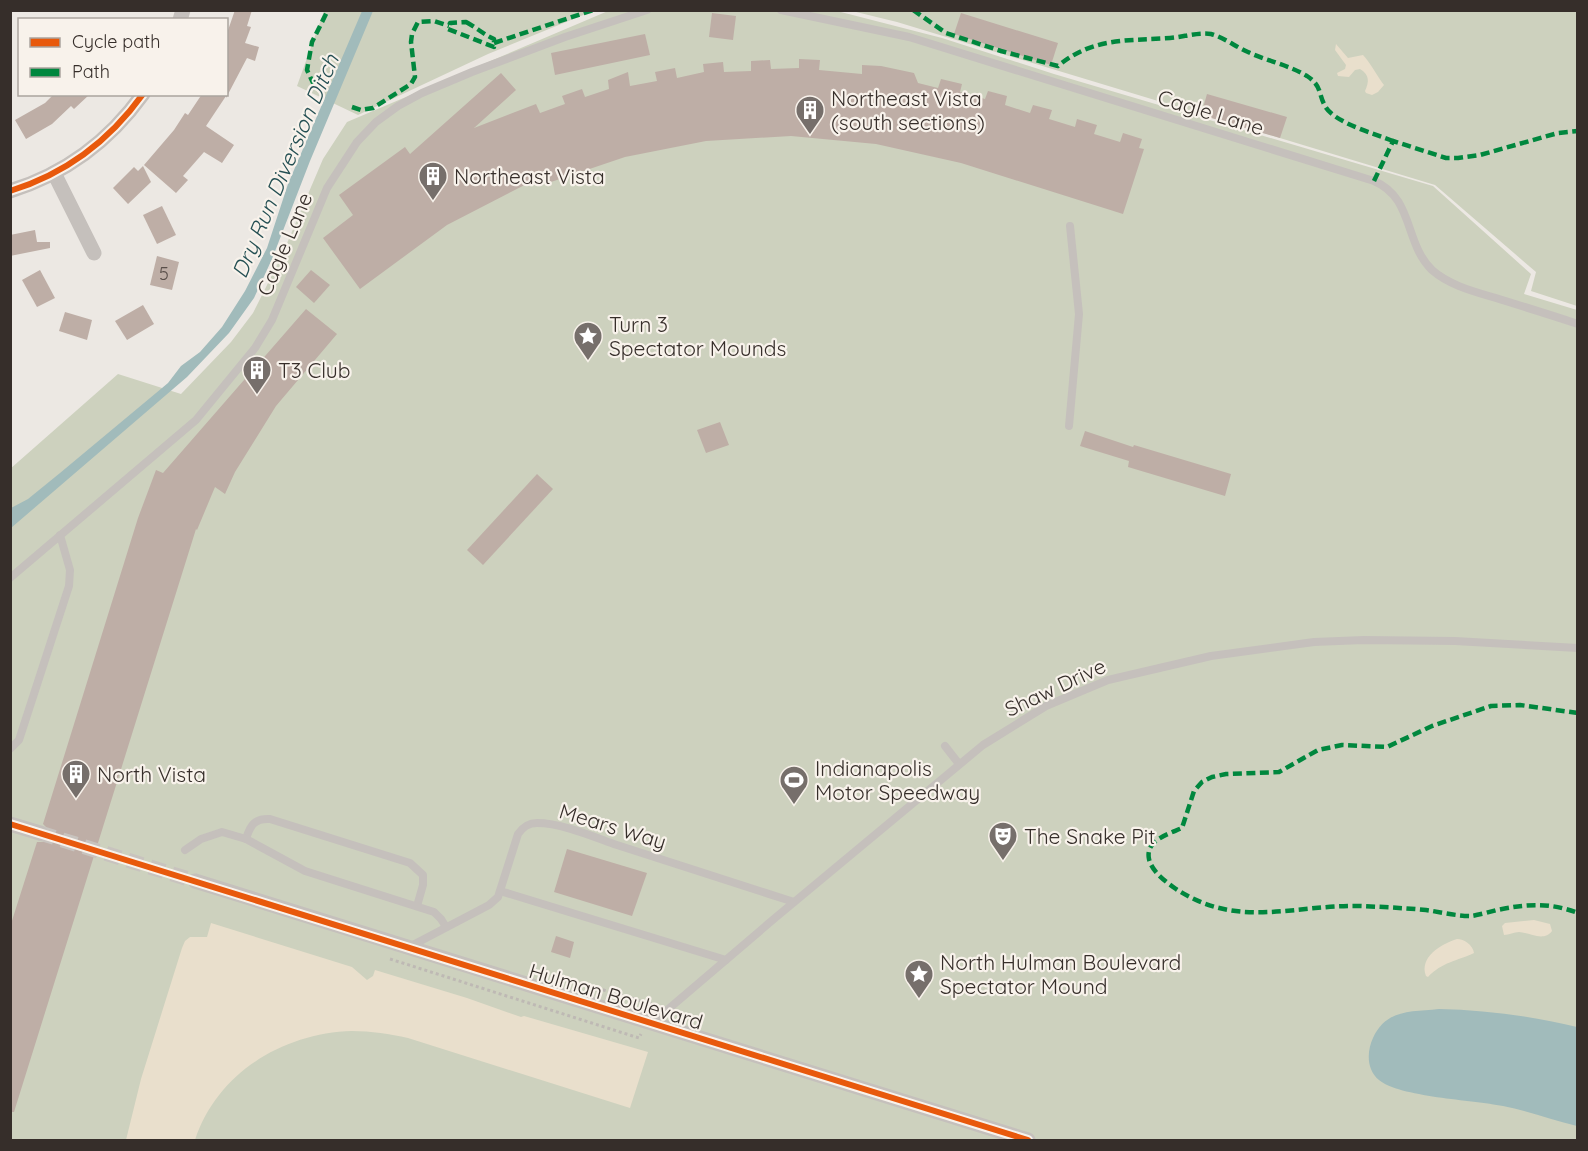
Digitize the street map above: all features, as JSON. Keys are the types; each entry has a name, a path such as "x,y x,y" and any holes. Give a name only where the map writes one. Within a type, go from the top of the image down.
{"street":[{"path":"10,191 54,173 80,157 127,116 142,96"},
{"path":"54,173 94,253"},
{"path":"10,824 40,833"},
{"name":"Hulman Boulevard","path":"195,881 1028,1140"}],"lane":[{"name":"Cagle Lane","path":"10,578 196,420 255,348 272,320 327,188 357,142 376,122 398,106 422,93 472,72 565,37 647,10"},
{"name":"Cagle Lane","path":"781,10 909,37 1374,181 1395,194 1404,210 1415,245 1424,261 1443,279 1578,324"},
{"path":"1069,426 1079,314 1070,226"},
{"path":"10,749 19,740 69,586 70,570 60,536"},
{"name":"Shaw Drive","path":"651,1024 959,764 1003,731 1056,702 1108,680 1211,656 1314,642 1455,641 1578,648"},
{"path":"945,746 959,764"},
{"path":"246,839 254,822 270,819 410,863 423,875 423,885 417,906"},
{"name":"Mears Way","path":"500,891 518,834 529,824 538,823 574,831 794,902"},
{"path":"185,850 201,839 222,832 246,839 305,871 434,912 446,927"},
{"path":"407,948 489,905 498,897 500,891 726,960"}],"green space":[{"path":"324,11 593,11 488,54 358,115 297,86"},
{"name":"Indianapolis Motor Speedway","path":"608,11 837,11 942,38 1054,74 1433,186 1531,274 1524,294 1577,310 1577,1140 11,1140 10,469 118,374 181,394 231,342 253,313 282,255 323,159 347,122"},
{"path":"852,11 1577,11 1577,306 1531,291 1536,272 1435,185 897,22"}],"sand":[{"path":"1336,44 1348,58 1363,55 1366,58 1384,85 1378,92 1372,95 1366,93 1368,79 1360,69 1355,70 1349,77 1338,76 1337,73 1345,69 1346,65 1335,50"},
{"path":"1534,920 1550,924 1552,931 1545,936 1519,932 1504,935 1502,926 1505,923"},
{"path":"211,923 352,967 367,980 373,976 375,970 521,1017 648,1052 630,1108 408,1038 352,1031 301,1039 256,1061 219,1095 205,1116 195,1140 126,1140 141,1079 182,948 190,937 207,937"},
{"path":"1457,939 1468,943 1474,953 1444,965 1428,977 1426,976 1426,963 1433,952"}],"water":[{"path":"362,11 373,11 254,298 229,333 187,377 11,528 11,508 28,499 168,383 181,366 200,352 222,327 245,291 267,248 288,184"},
{"path":"1439,1009 1508,1014 1577,1027 1577,1126 1503,1106 1419,1094 1389,1086 1379,1080 1372,1071 1369,1060 1371,1043 1378,1029 1392,1017 1400,1014"}],"building":[{"path":"235,10 252,10 247,26 251,27 245,43 259,47 255,61 247,58 228,94 228,30"},
{"path":"712,13 736,16 733,40 709,37"},
{"path":"961,13 1058,43 1051,65 954,34"},
{"path":"645,34 650,55 555,75 551,53"},
{"name":"Northeast Vista (south sections)","path":"799,59 820,60 819,70 862,74 862,65 881,66 914,73 918,83 938,88 941,79 962,84 960,92 985,99 988,91 1007,96 1005,105 1030,113 1033,105 1052,110 1049,119 1075,127 1077,119 1097,125 1094,134 1120,142 1123,133 1142,139 1139,148 1144,149 1123,214 961,163 876,144 791,136 706,141 625,157 548,183 544,175 447,225 360,289 323,238 353,215 339,195 405,147 410,154 501,73 516,90 474,128 536,104 540,113 565,104 562,96 582,89 585,97 609,89 608,80 628,72 630,86 657,81 655,72 675,68 677,78 704,72 703,64 723,62 724,72 751,71 751,61 770,60 771,69 799,68"},
{"path":"1207,94 1287,117 1280,138 1201,115"},
{"path":"52,96 88,96 74,109 71,106 52,124 26,139 15,120 45,103"},
{"path":"201,96 226,96 206,126 234,145 222,163 204,152 183,176 188,180 176,193 144,165 174,130 185,113 188,115"},
{"path":"143,166 151,182 128,204 113,188 134,167 138,171"},
{"path":"162,206 176,235 157,244 143,215"},
{"path":"35,230 37,242 50,242 50,248 10,256 10,235"},
{"path":"157,256 179,262 172,290 150,285"},
{"path":"40,270 55,298 37,307 22,280"},
{"path":"311,270 330,285 314,303 296,287"},
{"path":"143,305 154,324 127,340 115,321"},
{"name":"North Vista","path":"306,309 337,334 276,406 235,472 225,494 215,487 196,529 14,1112 10,1112 10,927 37,842 43,842 49,836 49,830 43,824 138,518 156,470 163,473"},
{"path":"65,312 92,320 87,340 59,331"},
{"path":"720,422 729,445 706,453 697,430"},
{"path":"1085,431 1231,474 1225,496 1128,467 1129,461 1080,446"},
{"path":"537,474 553,489 483,565 467,550"},
{"path":"567,849 647,873 632,916 554,892"},
{"path":"556,936 574,942 570,958 551,952"}],"tunnel":[{"path":"40,833 195,881"}],"marked path":[{"path":"314,85 307,70 312,42 328,10"},
{"path":"494,43 593,10"},
{"path":"913,10 946,33 1058,66 1084,50 1111,42 1211,34 1307,76 1317,86 1325,106 1337,118 1393,141"},
{"path":"352,107 361,110 373,108 411,84 415,77 411,42 418,22 434,21 449,26"},
{"path":"466,22 494,39 494,47 448,29 450,23 466,22"},
{"path":"1374,181 1393,141 1446,158 1458,158 1480,155 1558,133 1578,131"},
{"path":"1578,713 1520,705 1491,706 1432,726 1387,747 1342,745 1318,750 1279,772 1226,774 1212,777 1202,782 1194,791 1182,828 1154,842 1149,852 1153,868 1176,889 1199,901 1222,909 1267,912 1362,906 1426,910 1471,916 1508,908 1538,905 1578,913"}],"cycle path":[{"path":"10,191 49,175 85,153 116,126 141,96"},
{"path":"10,824 1028,1140"}],"place":[{"name":"Northeast Vista (south sections)","path":"810,136"},
{"name":"Northeast Vista","path":"433,202"},
{"name":"Turn 3 Spectator Mounds","path":"588,362"},
{"name":"T3 Club","path":"257,396"},
{"name":"North Vista","path":"76,800"},
{"name":"Indianapolis Motor Speedway","path":"794,806"},
{"name":"The Snake Pit","path":"1003,862"},
{"name":"North Hulman Boulevard Spectator Mound","path":"919,1000"}],"water label":[{"name":"Dry Run Diversion Ditch","path":"285,166"}]}
